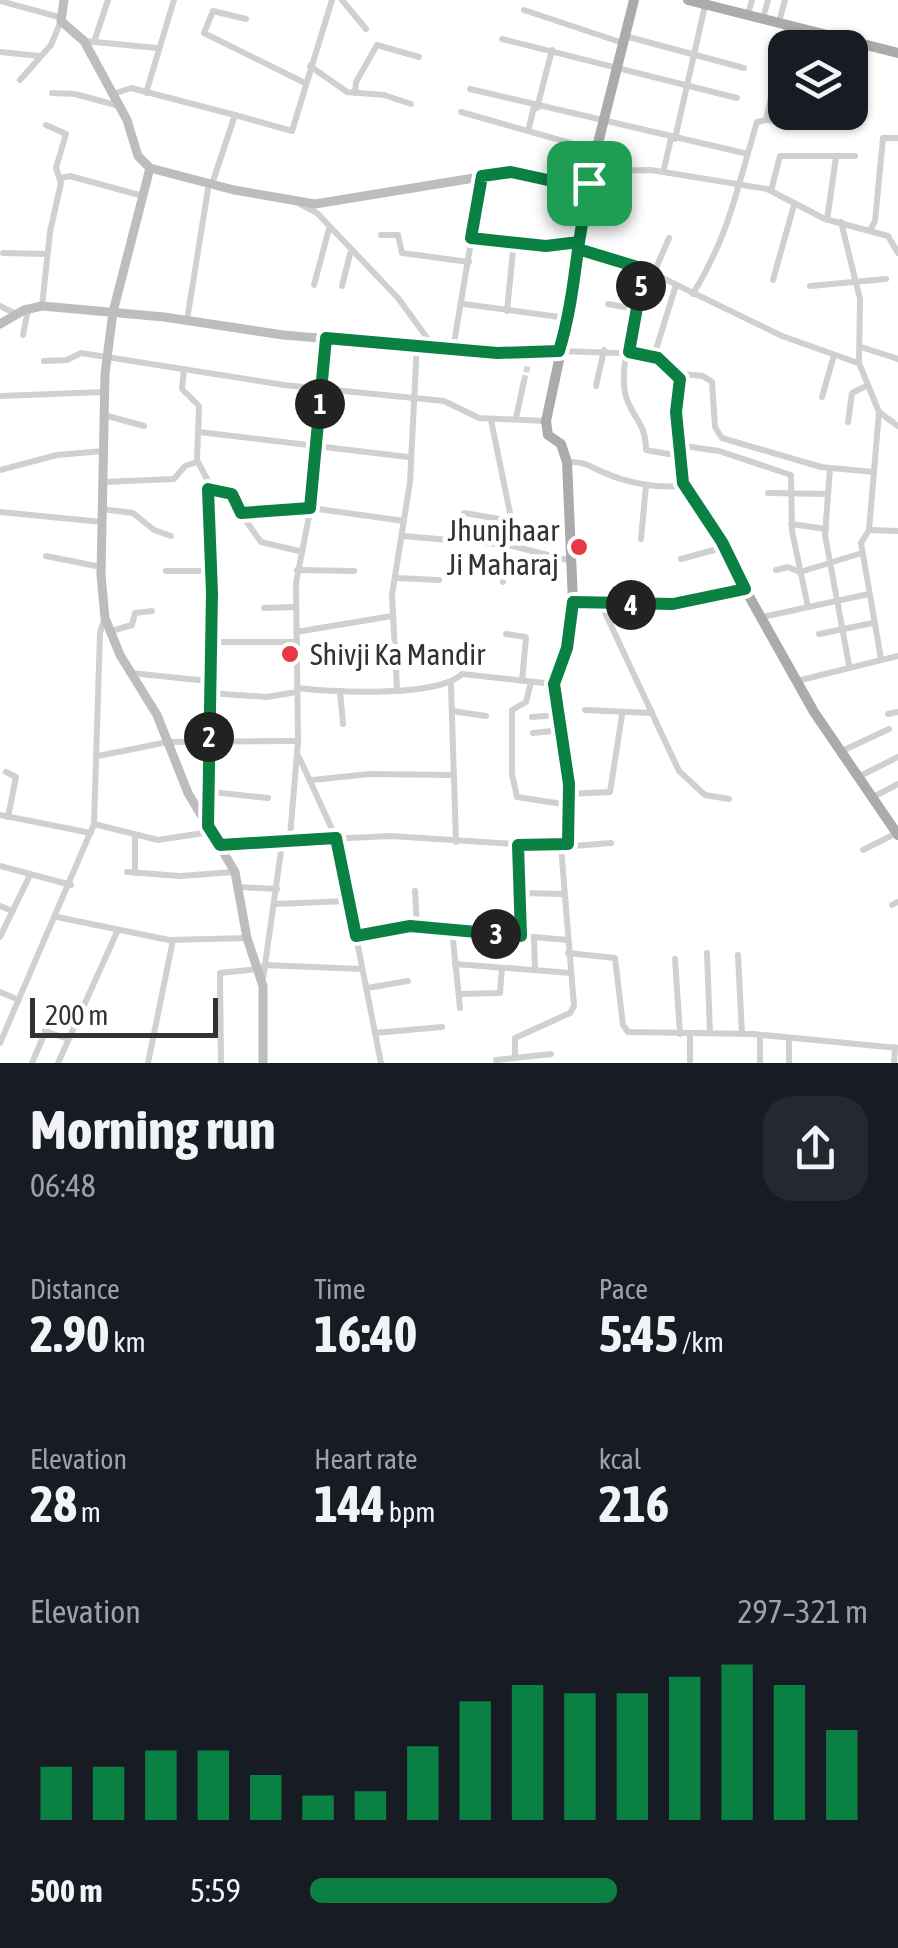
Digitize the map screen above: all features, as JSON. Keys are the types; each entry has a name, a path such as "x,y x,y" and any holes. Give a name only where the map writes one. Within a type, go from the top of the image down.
{"main road":[{"path":"634,0 590,177 568,318 546,421 548,435 561,444 567,462 573,602 692,602 745,589 796,681 872,798 893,819 898,834"},
{"path":"688,0 736,6 748,16 898,53"}],"street":[{"path":"20,80 41,56 60,19 64,0"},
{"path":"89,42 108,0"},
{"path":"146,93 174,0"},
{"path":"112,94 131,88 292,132 332,0"},
{"path":"342,0 366,28"},
{"path":"748,16 752,0"},
{"path":"763,19 768,0"},
{"path":"693,294 718,253 757,122 766,120 784,0"},
{"path":"0,1 60,19 89,42 138,156 150,168 299,204 318,214 398,298 433,346"},
{"path":"664,169 706,2"},
{"path":"524,10 624,40 744,68"},
{"path":"246,19 212,11 204,33 305,83"},
{"path":"502,39 737,98"},
{"path":"89,42 158,48"},
{"path":"355,94 356,82 377,45 419,57"},
{"path":"528,132 552,50"},
{"path":"0,52 41,56"},
{"path":"310,66 355,94 384,94 411,104"},
{"path":"470,89 748,154"},
{"path":"52,94 76,94 118,106"},
{"path":"461,112 596,150"},
{"path":"187,320 211,184 234,114"},
{"path":"42,306 60,180 55,171 66,132 46,124"},
{"path":"870,230 882,138 898,138"},
{"path":"770,191 780,156 854,156"},
{"path":"827,220 836,157"},
{"path":"150,168 113,312 104,392 101,567 105,618 130,673 157,715 188,792 235,872 248,938 262,967"},
{"path":"299,204 511,172 566,184 590,177 651,170 770,191 827,220 888,236 898,253"},
{"path":"60,180 70,176 143,196"},
{"path":"453,350 464,304 482,176"},
{"path":"772,280 794,204"},
{"path":"842,222 857,283 861,346 858,363 879,412 870,530 862,543 862,554 880,659"},
{"path":"314,284 329,228"},
{"path":"381,234 398,235 402,253 469,262"},
{"path":"471,238 546,246 579,245 644,269 782,336 858,363"},
{"path":"654,275 669,238"},
{"path":"507,311 514,242"},
{"path":"342,286 351,253"},
{"path":"3,254 48,254"},
{"path":"644,269 624,390 630,407 644,424 646,450 678,456"},
{"path":"810,286 886,279"},
{"path":"654,356 676,286"},
{"path":"464,304 568,318"},
{"path":"608,304 636,310"},
{"path":"0,306 16,314"},
{"path":"0,324 28,308 42,306 529,358 559,351 604,350 654,356 680,379 678,456 684,486 725,547 745,589"},
{"path":"23,335 28,308"},
{"path":"263,1063 262,967 284,842 290,838 298,756 297,570 309,509 326,338"},
{"path":"397,689 392,616 410,482 408,458 416,343"},
{"path":"861,346 898,359"},
{"path":"596,386 604,350"},
{"path":"44,360 67,360 78,352 321,389 451,403 466,415 491,420 546,421"},
{"path":"822,397 834,354"},
{"path":"184,370 182,389 199,406 197,462 208,489 212,572 210,829"},
{"path":"673,372 702,376 712,382 718,435 794,460 874,472"},
{"path":"516,418 524,381"},
{"path":"848,422 852,393 868,385"},
{"path":"0,396 104,392"},
{"path":"879,412 898,426"},
{"path":"103,414 144,426"},
{"path":"491,420 510,522 503,582"},
{"path":"199,432 408,458"},
{"path":"678,456 684,446 719,451 791,476"},
{"path":"0,470 57,456 103,451"},
{"path":"794,460 791,524 808,607"},
{"path":"567,462 583,461 606,474 646,485 684,486"},
{"path":"103,482 174,479 185,466 197,462"},
{"path":"830,468 826,529 850,665"},
{"path":"641,539 646,485"},
{"path":"208,489 232,494 261,542 299,551"},
{"path":"768,493 828,494"},
{"path":"241,513 270,508 309,509 404,520"},
{"path":"102,509 134,514 154,530 171,536"},
{"path":"0,512 102,522"},
{"path":"464,512 510,522"},
{"path":"791,524 826,529"},
{"path":"870,530 898,532"},
{"path":"402,536 509,546 571,562"},
{"path":"682,559 725,547"},
{"path":"776,570 800,572 862,554"},
{"path":"46,556 101,567"},
{"path":"297,570 354,570"},
{"path":"166,571 212,572"},
{"path":"396,578 439,580"},
{"path":"760,617 869,594"},
{"path":"521,1059 515,1038 574,1008 564,894 569,794 554,684 567,648 573,602"},
{"path":"601,604 671,757 687,780 705,795 729,799"},
{"path":"264,608 296,607"},
{"path":"110,632 132,625 137,612 152,611"},
{"path":"296,632 392,616"},
{"path":"0,1042 71,886 94,824 100,632 105,618"},
{"path":"819,634 873,624"},
{"path":"506,634 526,638 526,702 512,710 516,797 568,805"},
{"path":"209,642 297,642"},
{"path":"796,681 898,656"},
{"path":"130,673 209,681"},
{"path":"209,693 267,697 297,690 397,689 450,685 462,674 554,684"},
{"path":"450,685 450,775 456,842"},
{"path":"340,690 344,724"},
{"path":"585,710 652,714"},
{"path":"452,711 486,716"},
{"path":"888,714 898,712"},
{"path":"532,718 557,715"},
{"path":"569,794 610,792 622,715"},
{"path":"533,734 561,730"},
{"path":"841,752 890,730"},
{"path":"98,756 168,742 298,741"},
{"path":"298,756 336,838 381,1063"},
{"path":"858,777 898,757"},
{"path":"6,772 16,777 4,816 91,833"},
{"path":"312,780 370,774 450,775"},
{"path":"872,798 898,784"},
{"path":"212,792 268,798"},
{"path":"94,824 162,840 210,829"},
{"path":"863,850 898,834"},
{"path":"136,836 131,872 235,872"},
{"path":"220,845 391,836 518,845 611,844"},
{"path":"518,845 521,936"},
{"path":"0,866 71,886"},
{"path":"0,937 30,874"},
{"path":"239,887 277,890"},
{"path":"416,891 417,926"},
{"path":"520,892 564,894"},
{"path":"274,904 349,901"},
{"path":"0,906 12,911"},
{"path":"57,917 117,932 174,940 248,938"},
{"path":"356,936 417,926 568,940"},
{"path":"452,930 460,1008"},
{"path":"58,1063 117,932"},
{"path":"534,937 534,970"},
{"path":"148,1063 174,940"},
{"path":"568,952 615,958 623,1025 628,1032 760,1035 896,1048 894,1063"},
{"path":"707,953 710,1034"},
{"path":"738,955 742,1034"},
{"path":"675,959 690,1063"},
{"path":"455,964 571,972"},
{"path":"222,1063 220,973 262,967 362,969"},
{"path":"459,994 500,993 502,968"},
{"path":"367,988 408,981"},
{"path":"0,992 19,1000"},
{"path":"32,1063 50,1021"},
{"path":"375,1033 442,1028"},
{"path":"45,1032 68,1039"},
{"path":"760,1035 760,1063"},
{"path":"788,1038 789,1063"},
{"path":"496,1060 551,1054"}],"tunnel":[{"path":"524,381 528,364"}],"place":[{"name":"Jhunjhaar Ji Maharaj","path":"579,547"},
{"name":"Shivji Ka Mandir","path":"290,654"}],"route":[{"path":"589,183 566,184 511,172 482,176 471,238 546,246 579,242 578,249 644,269 629,352 658,358 680,379 676,412 683,483 722,542 745,589 673,604 573,602 567,648 554,684 569,784 568,844 518,845 521,936 410,926 356,936 336,838 220,845 208,826 212,799 208,666 212,593 208,489 232,494 241,513 310,508 326,338 497,353 559,351 568,318 579,242 589,183"}]}
